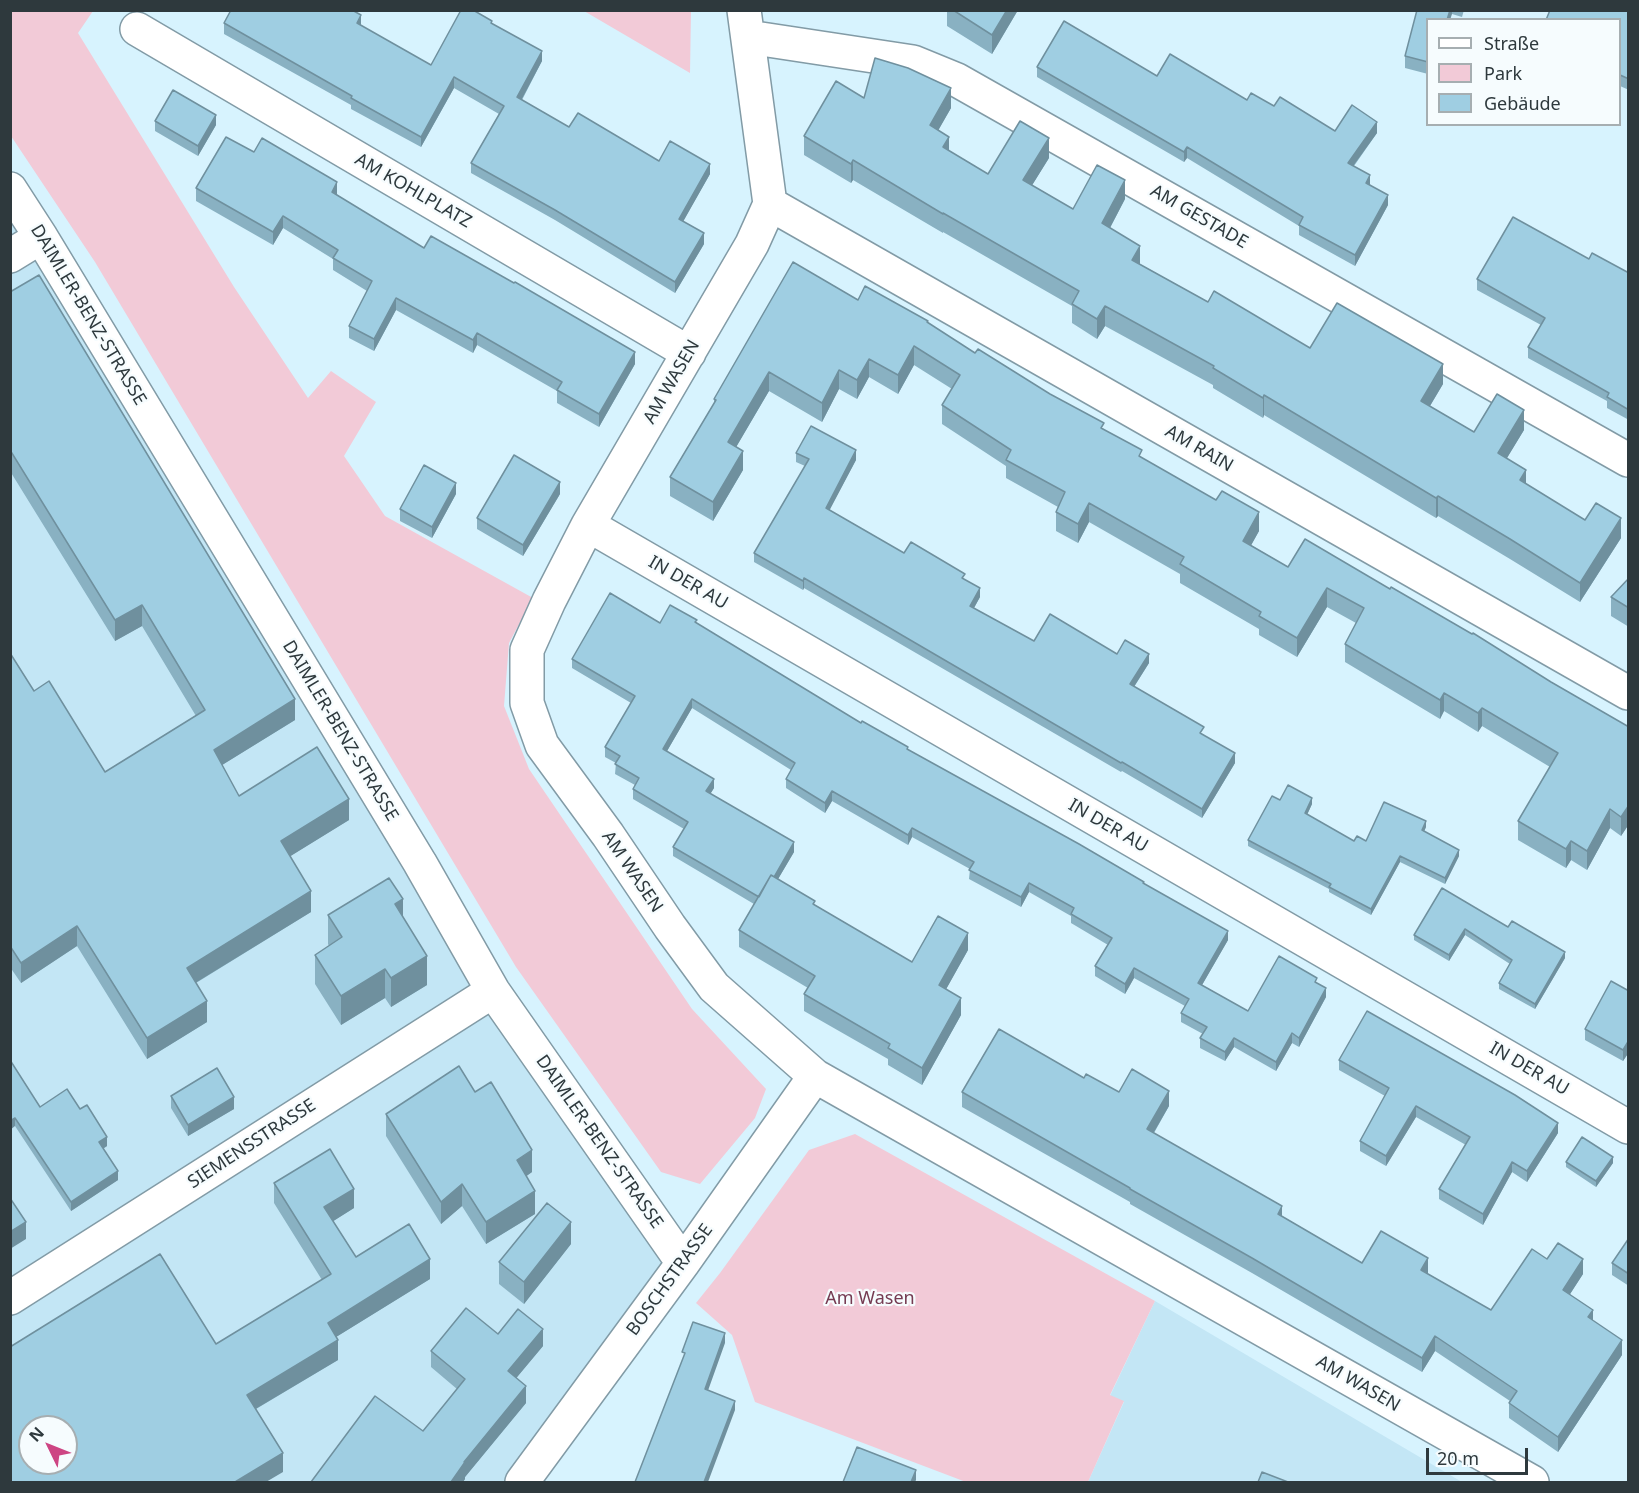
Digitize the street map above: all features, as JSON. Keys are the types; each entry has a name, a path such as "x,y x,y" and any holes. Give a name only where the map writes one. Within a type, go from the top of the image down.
{"street":[{"path":"746,24 770,204"},
{"name":"AM GESTADE","path":"746,24 913,62 957,80 1629,460"},
{"name":"AM KOHLPLATZ","path":"136,29 689,353"},
{"name":"DAIMLER-BENZ-STRASSE","path":"10,189 420,863 493,991 683,1263"},
{"name":"AM WASEN","path":"770,204 752,244 588,525 527,650 527,703 542,745 714,987 815,1076 1532,1482"},
{"name":"AM RAIN","path":"770,204 1629,693"},
{"path":"10,256 41,237"},
{"name":"IN DER AU","path":"588,525 1629,1127"},
{"name":"SIEMENSSTRASSE","path":"10,1298 493,991"},
{"name":"BOSCHSTRASSE","path":"522,1482 683,1263 815,1076"}],"shaded area":[{"path":"11,204 683,1263 522,1482 11,1482"},
{"path":"1155,1301 1462,1482 1088,1482 1124,1402 1110,1396"}],"green space":[{"path":"10,11 93,11 78,33 234,287 308,398 331,371 376,402 344,456 385,516 533,598 509,643 504,706 529,769 692,1009 766,1089 755,1118 700,1184 661,1172 516,967 95,262 11,136"},
{"path":"584,11 691,11 690,73"},
{"name":"Am Wasen","path":"855,1134 1155,1301 1110,1395 1124,1401 1088,1482 966,1482 755,1402 732,1335 696,1303 809,1150"}],"building":[{"path":"231,10 352,10 361,15 357,23 431,65 461,10 473,10 492,21 491,23 542,51 517,97 569,127 578,113 659,161 670,141 710,164 679,219 704,233 675,282 471,163 504,106 454,77 421,137 224,23"},
{"path":"953,10 1007,10 992,35"},
{"path":"1417,10 1450,10 1448,18 1426,18 1426,61 1405,56"},
{"path":"1550,10 1629,10 1629,79 1621,75 1621,18 1547,18"},
{"path":"1064,21 1157,76 1170,54 1247,100 1251,93 1274,106 1280,97 1335,131 1352,105 1377,122 1348,163 1370,175 1366,183 1388,195 1355,255 1299,225 1303,217 1187,147 1184,152 1037,67"},
{"path":"875,58 908,68 951,88 930,125 949,137 943,147 988,174 1020,121 1049,138 1023,180 1073,209 1097,165 1125,180 1102,223 1140,246 1132,260 1208,302 1214,291 1310,348 1337,303 1443,364 1421,401 1474,432 1497,394 1524,410 1498,453 1526,470 1520,480 1585,520 1596,503 1621,518 1580,583 1438,496 1436,498 1264,395 1263,398 1213,368 1214,366 1105,306 1097,319 1072,304 1079,291 853,160 851,164 804,136 836,81 864,98"},
{"path":"173,90 216,115 198,146 155,121"},
{"path":"226,137 254,152 262,138 337,182 332,192 424,248 431,236 635,352 599,414 557,390 562,382 477,333 473,340 396,298 374,339 349,326 372,281 333,258 338,250 283,216 273,232 196,188"},
{"path":"1513,217 1589,259 1592,253 1629,273 1629,410 1607,397 1609,393 1528,347 1545,318 1477,279"},
{"path":"793,262 858,300 865,286 928,321 975,353 978,349 1050,394 1104,423 1101,428 1142,450 1139,456 1216,500 1222,491 1259,512 1243,541 1288,567 1305,539 1390,589 1391,587 1473,633 1629,727 1629,805 1621,817 1610,809 1587,851 1571,841 1566,849 1518,821 1558,753 1482,708 1478,713 1444,693 1440,700 1345,644 1364,608 1327,588 1297,638 1259,616 1261,612 1180,564 1184,557 1089,503 1078,524 1056,512 1065,492 1006,460 1011,450 942,405 960,375 914,346 898,375 869,359 857,380 839,370 822,403 769,372 728,442 743,451 713,502 670,477"},
{"path":"39,275 295,699 214,750 239,796 317,747 349,799 281,841 311,891 187,968 207,1001 147,1038 77,926 21,963 10,946 10,653 34,691 49,681 105,772 205,710 142,605 115,620 10,450 10,292"},
{"path":"811,426 856,450 826,508 904,553 911,542 965,574 962,578 980,588 970,606 1034,641 1050,614 1117,654 1125,640 1149,654 1130,684 1204,727 1200,733 1235,753 1202,809 804,578 803,581 754,553 809,459 796,453"},
{"path":"514,455 560,482 523,545 477,518"},
{"path":"424,465 456,483 432,527 400,509"},
{"path":"1629,578 1629,608 1611,597"},
{"path":"610,593 660,623 670,605 861,723 862,721 908,747 907,749 1079,844 1228,931 1198,983 1248,1011 1279,956 1317,978 1315,982 1326,988 1299,1038 1292,1033 1276,1062 1234,1038 1225,1052 1200,1038 1207,1027 1181,1013 1189,999 1134,968 1125,984 1095,966 1112,938 1071,914 1074,908 1029,883 1021,897 969,870 974,862 912,828 908,835 832,791 825,803 786,779 795,763 692,699 663,749 714,779 706,791 794,842 774,877 771,875 759,897 673,847 688,822 633,789 639,778 615,764 620,756 605,747 635,696 572,659"},
{"path":"1288,785 1312,798 1305,813 1354,841 1357,836 1366,841 1384,802 1426,821 1422,830 1459,850 1445,878 1400,856 1371,909 1329,887 1331,884 1248,840 1272,796 1280,800"},
{"path":"771,875 815,901 813,904 912,962 938,916 968,933 939,985 961,998 922,1068 888,1048 890,1044 804,994 815,976 739,930"},
{"path":"389,878 403,899 395,904 427,956 391,978 385,969 341,996 315,955 342,937 328,915"},
{"path":"1442,888 1508,927 1512,921 1565,952 1535,1004 1499,983 1512,960 1465,929 1449,955 1414,935"},
{"path":"1611,981 1629,991 1629,1040 1623,1050 1585,1029"},
{"path":"1367,1011 1515,1095 1558,1123 1527,1171 1512,1162 1483,1214 1439,1189 1470,1137 1416,1106 1386,1156 1360,1141 1389,1088 1339,1060"},
{"path":"999,1029 1084,1078 1086,1074 1119,1092 1132,1069 1169,1091 1147,1129 1282,1206 1278,1214 1362,1263 1381,1231 1428,1258 1421,1270 1491,1310 1532,1249 1547,1259 1558,1243 1583,1259 1563,1290 1593,1310 1588,1317 1622,1340 1558,1437 1509,1403 1517,1391 1435,1336 1422,1358 962,1092"},
{"path":"10,1060 40,1107 67,1089 80,1109 87,1105 107,1137 99,1142 118,1171 71,1202 15,1118 10,1121"},
{"path":"459,1066 475,1092 491,1082 532,1150 517,1160 535,1191 486,1222 462,1184 441,1202 386,1114"},
{"path":"217,1068 234,1097 188,1125 171,1096"},
{"path":"1582,1137 1613,1157 1596,1181 1566,1162"},
{"path":"330,1149 354,1189 324,1207 356,1257 409,1224 430,1259 328,1323 338,1340 247,1395 283,1453 235,1482 10,1482 10,1347 160,1254 216,1344 331,1274 274,1183"},
{"path":"10,1198 26,1222 10,1232"},
{"path":"547,1203 571,1222 524,1282 499,1262"},
{"path":"1629,1238 1629,1274 1612,1263"},
{"path":"466,1308 498,1334 518,1309 543,1329 508,1371 526,1386 464,1462 451,1482 311,1482 375,1396 423,1431 465,1379 431,1351"},
{"path":"693,1322 725,1333 705,1389 735,1401 704,1482 635,1482 685,1353 682,1352"},
{"path":"857,1447 916,1470 911,1482 843,1482"},
{"path":"1262,1472 1288,1482 1258,1482"}]}
